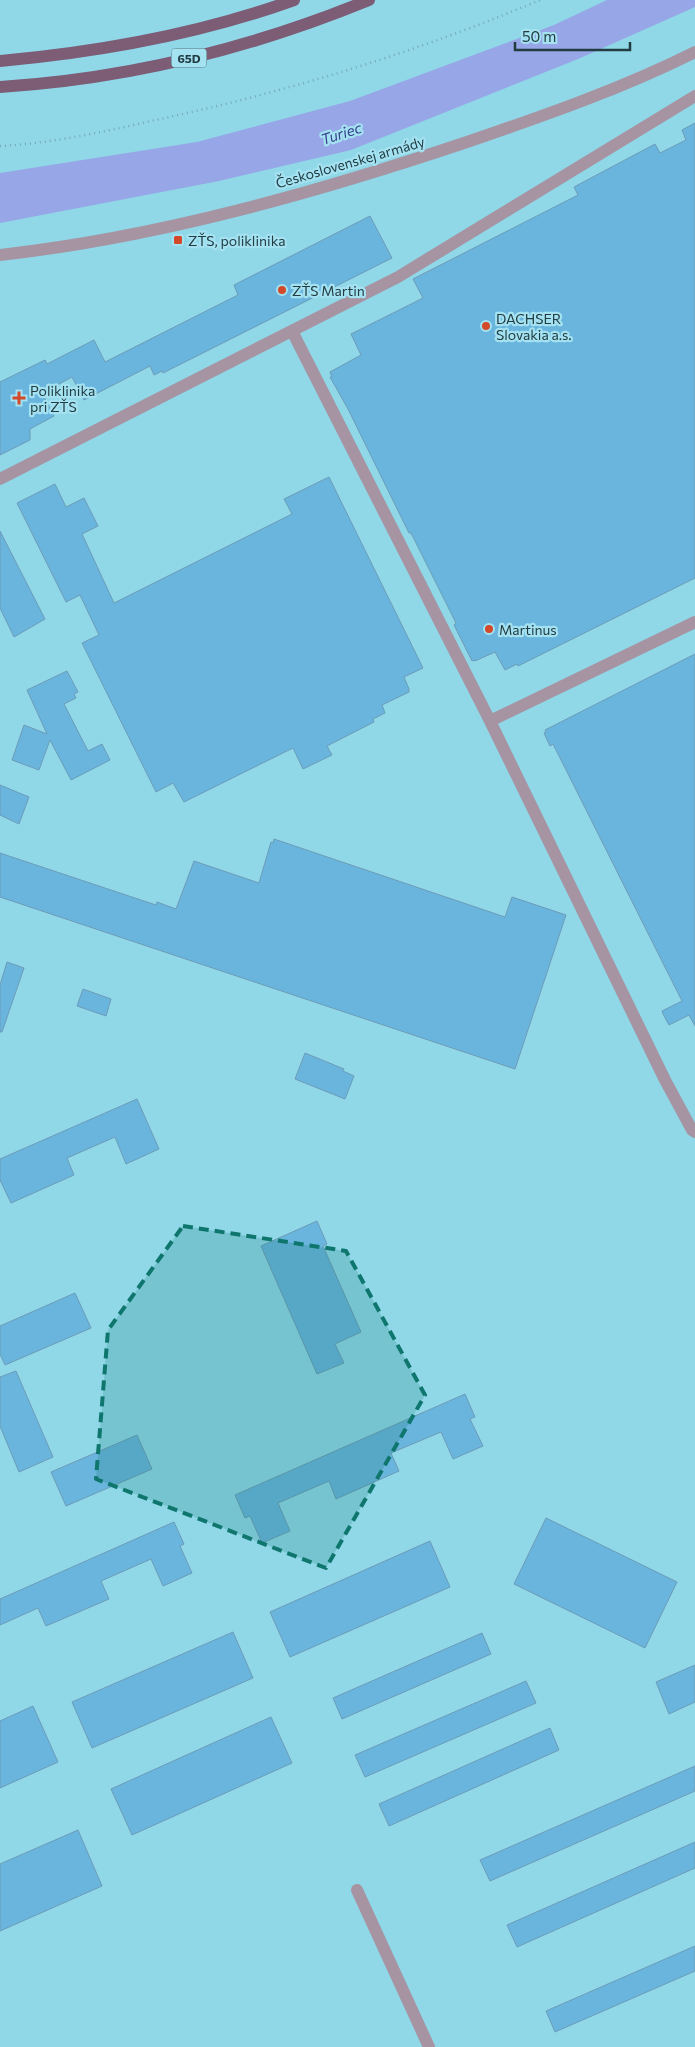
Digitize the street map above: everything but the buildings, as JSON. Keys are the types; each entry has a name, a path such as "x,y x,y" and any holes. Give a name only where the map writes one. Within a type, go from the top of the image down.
{"main road":[{"name":"65D","path":"0,61 81,52 162,38 294,0"},
{"name":"65D","path":"1,87 115,73 193,57 279,34 369,0"}],"street":[{"name":"Československej armády","path":"0,255 58,248 189,221 316,189 405,163 542,116 606,91 695,52"},
{"path":"0,479 398,277 695,96"},
{"path":"292,330 490,721 665,1080 692,1130 695,1132"},
{"path":"490,721 695,622"},
{"path":"357,1890 429,2047"}],"path":[{"path":"0,146 28,145 74,138 208,109 318,81 491,21 540,0"}],"highlighted area":[{"path":"183,1226 346,1251 425,1395 326,1568 96,1479 108,1330"}],"shaded area":[{"path":"0,0 695,0 695,2047 0,2047"}],"water":[{"name":"Turiec","path":"607,0 695,0 695,7 578,59 351,150 219,181 0,223 0,173 197,142 350,101 554,25"}],"place":[{"name":"ZŤS, poliklinika","path":"178,240"},
{"name":"ZŤS Martin","path":"282,290"},
{"name":"DACHSER Slovakia a.s.","path":"486,326"},
{"name":"Poliklinika pri ZŤS","path":"19,398"},
{"name":"Martinus","path":"489,629"}]}
